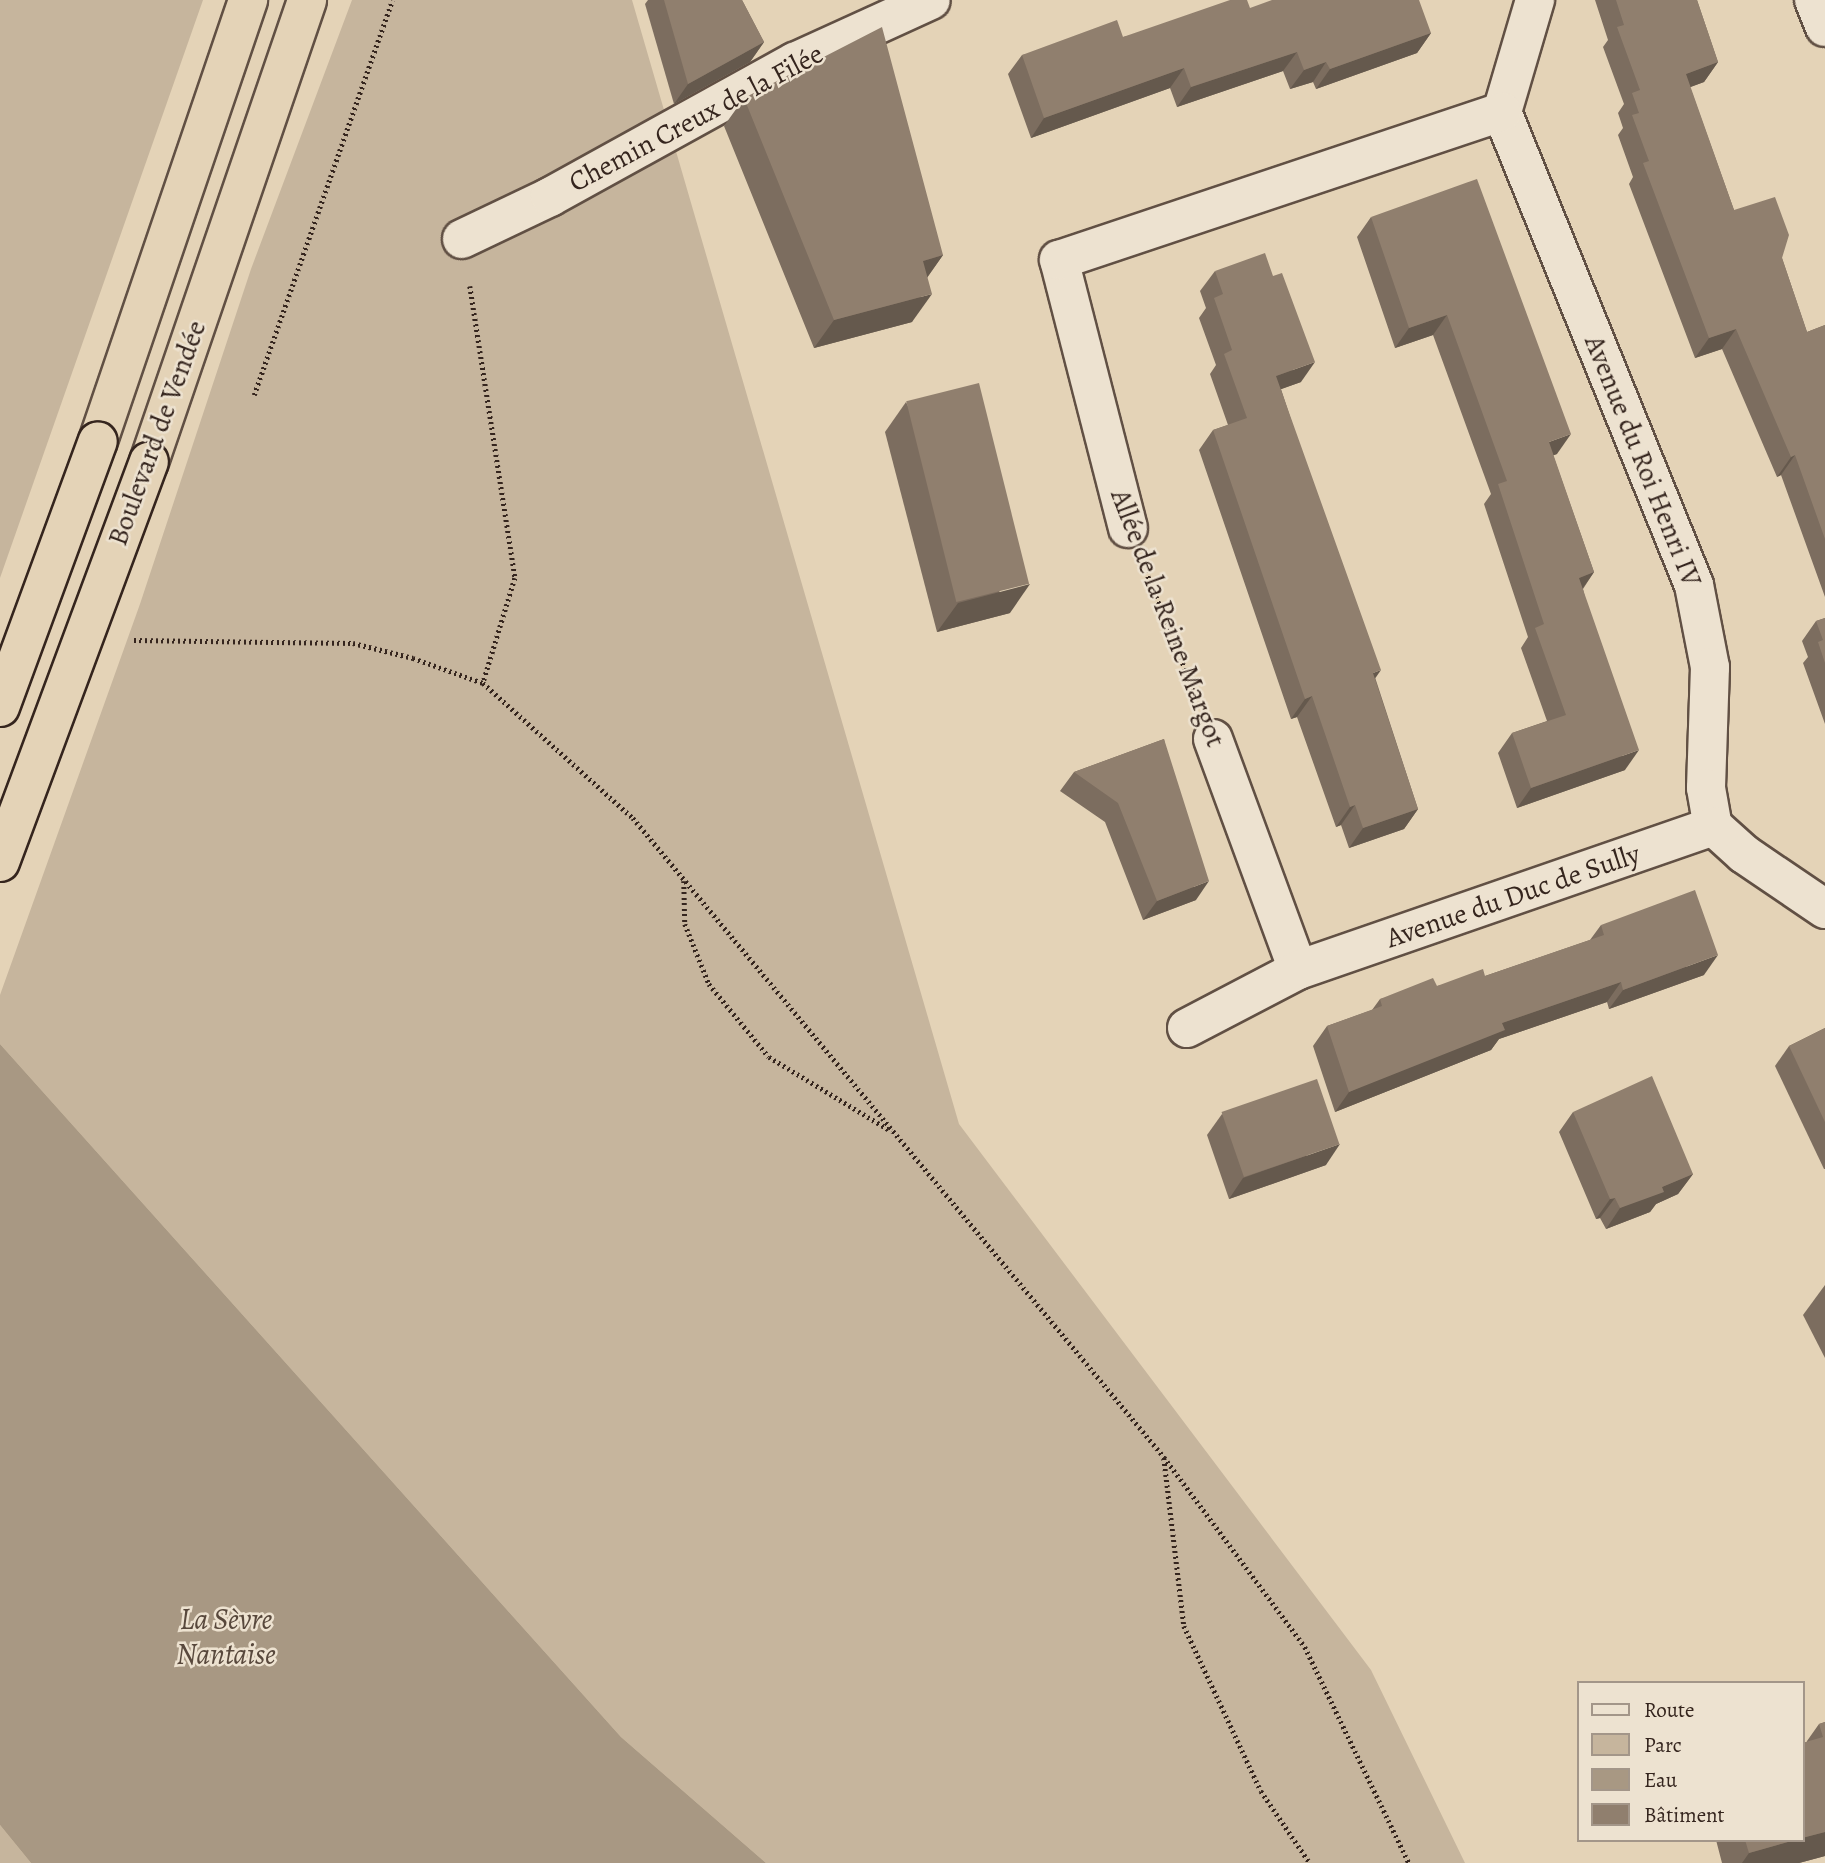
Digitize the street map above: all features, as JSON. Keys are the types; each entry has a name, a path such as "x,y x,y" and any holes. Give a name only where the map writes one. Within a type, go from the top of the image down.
{"highway":[{"name":"Boulevard de Vendée","path":"0,707 98,441 248,0"},
{"name":"Boulevard de Vendée","path":"0,862 149,462 307,0"}],"street":[{"name":"Chemin Creux de la Filée","path":"463,239 550,198 795,62 931,0"},
{"path":"1502,112 1535,0"},
{"path":"1814,0 1825,27"},
{"name":"Allée de la Reine Margot","path":"1128,528 1059,260 1502,112"},
{"name":"Avenue du Roi Henri IV","path":"1502,112 1694,585 1710,667 1706,788 1713,826"},
{"name":"Allée de la Reine Margot","path":"1213,739 1298,970"},
{"path":"1713,826 1744,854 1825,909"},
{"name":"Avenue du Duc de Sully","path":"1187,1028 1298,970 1713,826"}],"path":[{"path":"254,395 391,0"},
{"path":"463,239 515,579 483,683"},
{"name":"Allée de la Reine Margot","path":"1128,528 1213,739"},
{"path":"122,639 354,643 483,683 633,818 1164,1457 1305,1647 1409,1863"},
{"path":"684,880 685,924 709,984 769,1057 894,1133"},
{"path":"1164,1457 1184,1626 1261,1791 1310,1863"}],"green space":[{"path":"0,0 203,0 0,578"},
{"path":"352,0 632,0 959,1124 1371,1670 1465,1863 766,1863 621,1737 0,1044 0,995 140,604 251,269"},
{"path":"0,1825 31,1863 0,1863"}],"water":[{"name":"La Sèvre Nantaise","path":"0,1044 621,1737 766,1863 31,1863 0,1825"}],"building":[{"path":"664,0 742,0 764,42 688,84"},
{"path":"1230,0 1247,0 1250,8 1272,0 1419,0 1431,33 1330,69 1326,62 1304,70 1297,52 1191,87 1184,68 1044,118 1022,55 1117,20 1123,37"},
{"path":"1616,0 1697,0 1718,62 1686,74 1734,210 1775,197 1789,235 1782,258 1807,332 1825,325 1825,539 1795,455 1791,457 1736,329 1709,338 1643,163 1649,161 1632,115 1639,113 1632,93 1640,90 1617,27 1624,25"},
{"path":"882,27 943,255 923,261 932,294 834,320 744,98"},
{"path":"1477,179 1571,434 1549,442 1594,572 1579,578 1639,750 1531,788 1512,733 1566,715 1535,628 1544,624 1498,484 1507,481 1447,315 1409,328 1371,217"},
{"path":"1265,253 1273,276 1282,273 1315,362 1276,376 1381,670 1373,673 1418,809 1363,828 1355,805 1350,807 1312,696 1305,699 1213,430 1247,418 1224,354 1232,350 1214,298 1223,294 1215,271"},
{"path":"979,383 1029,584 956,602 906,401"},
{"path":"1825,618 1825,663 1818,642 1823,640 1816,621"},
{"path":"1164,739 1209,881 1157,901 1118,803 1074,772"},
{"path":"1695,890 1718,955 1623,990 1621,982 1502,1023 1505,1030 1349,1092 1327,1026 1382,1006 1380,999 1433,978 1437,986 1483,969 1485,976 1604,935 1601,925"},
{"path":"1825,1028 1825,1122 1789,1046"},
{"path":"1652,1076 1693,1174 1662,1187 1664,1192 1620,1208 1615,1198 1610,1199 1573,1112"},
{"path":"1317,1079 1339,1144 1244,1177 1222,1112"},
{"path":"1825,1722 1825,1832 1804,1837 1804,1742 1823,1737 1819,1724"},
{"path":"1746,1842 1788,1842 1749,1853"}]}
